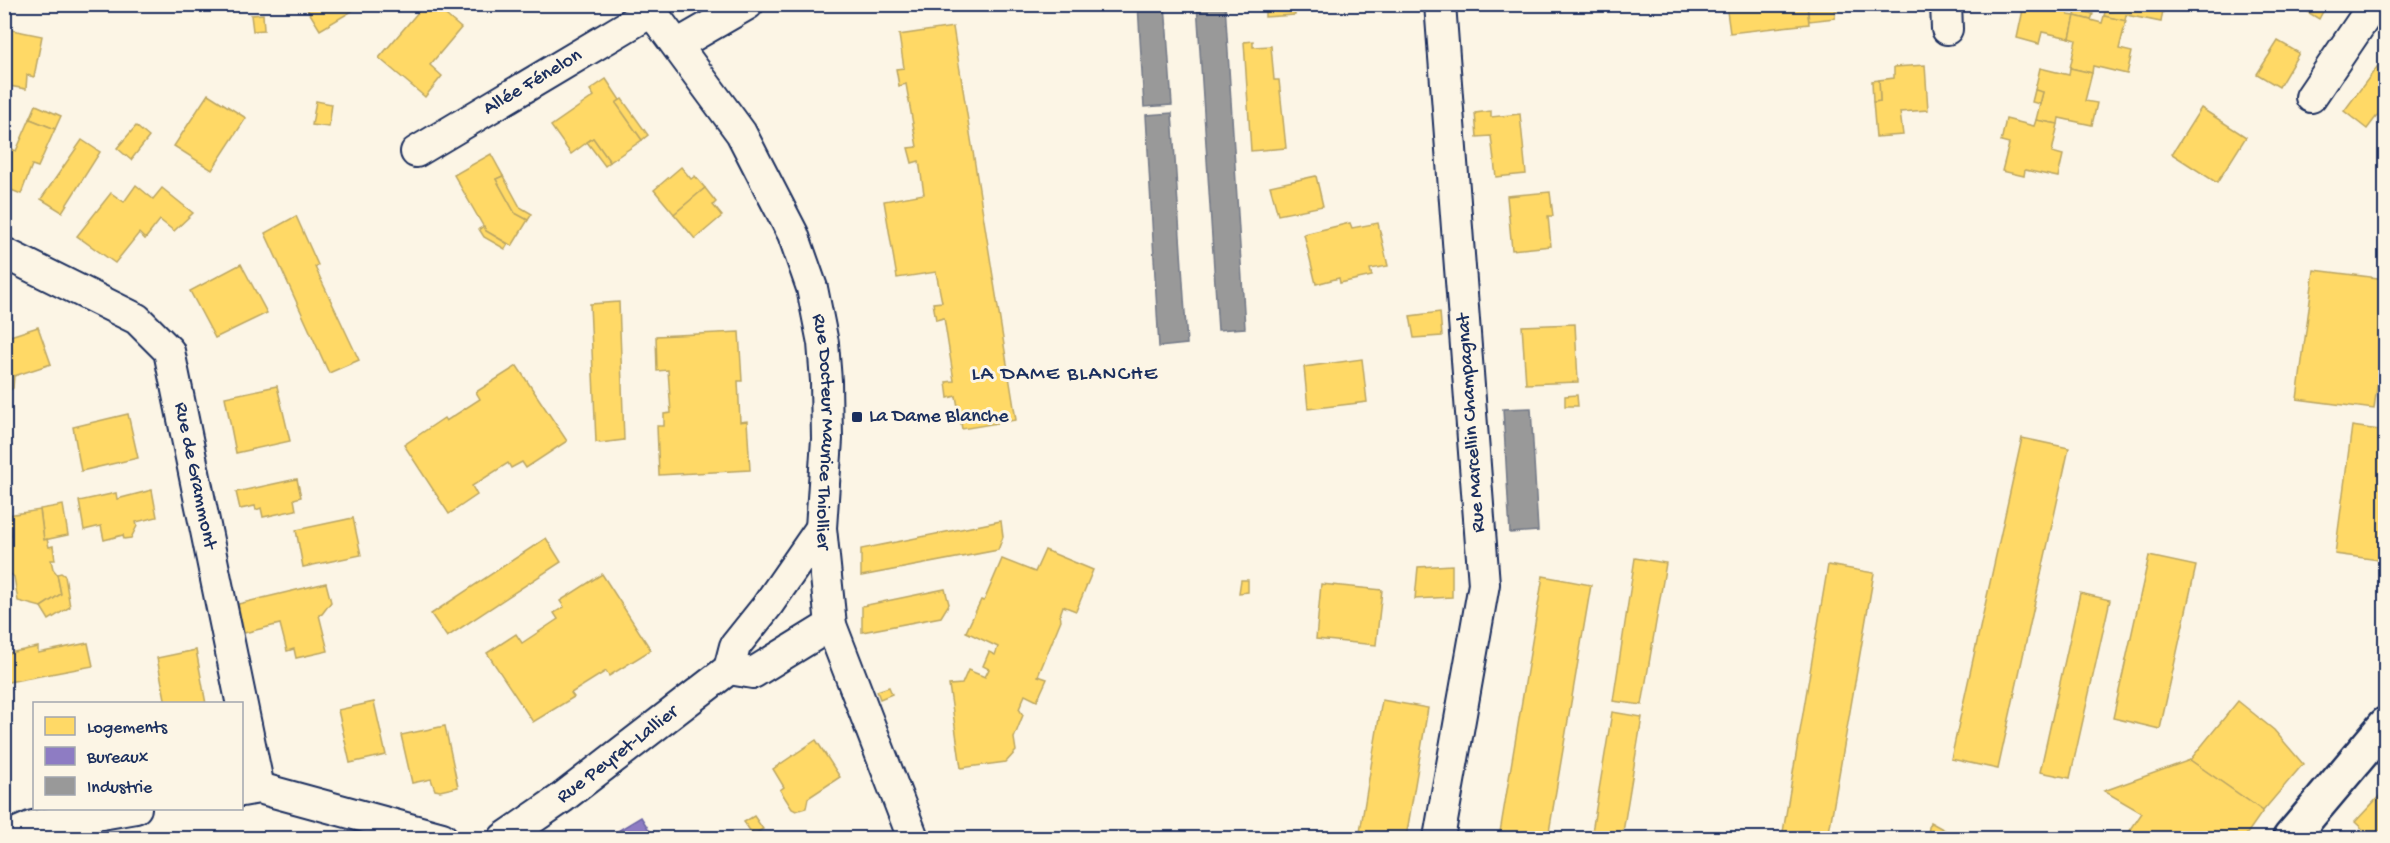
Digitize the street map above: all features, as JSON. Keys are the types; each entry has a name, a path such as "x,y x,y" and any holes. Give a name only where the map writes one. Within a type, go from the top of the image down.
{"street":[{"path":"677,45 748,4"},
{"name":"Rue Marcellin Champagnat","path":"1438,838 1484,584 1440,4"},
{"path":"2311,97 2374,4"},
{"name":"Rue Docteur Maurice Thiollier","path":"648,8 741,133 793,234 812,288 823,343 826,381 827,439 821,528 831,625 913,838"},
{"name":"Allée Fénelon","path":"416,152 648,8"},
{"name":"Rue de Grammont","path":"4,253 137,319 169,351 234,702"},
{"path":"821,528 767,606 735,646 729,669 753,673 831,625"},
{"name":"Rue Peyret-Lallier","path":"504,838 562,798 729,669"},
{"path":"2290,838 2385,724"},
{"name":"Rue de Grammont","path":"243,752 250,790"},
{"path":"250,790 442,838"},
{"path":"5,838 33,826 125,810"}],"building: Logements":[{"path":"304,4 358,4 359,7 320,30"},
{"path":"425,4 433,4 461,28 430,65 442,76 425,97 379,58"},
{"path":"1257,4 1294,4 1295,15 1265,17 1265,5"},
{"path":"1453,4 1478,4 1478,9 1454,11"},
{"path":"1726,4 1807,4 1809,24 1730,33"},
{"path":"1807,4 1871,4 1872,6 1835,11 1835,18 1809,21"},
{"path":"2019,4 2070,4 2068,15 2075,16 2070,38 2042,32 2039,44 2017,38 2024,5"},
{"path":"2107,4 2164,4 2161,22 2126,15 2125,21 2104,16"},
{"path":"2294,4 2327,4 2319,19"},
{"path":"2076,9 2093,14 2091,20 2075,16"},
{"path":"263,14 264,30 253,31 251,15"},
{"path":"2075,16 2102,23 2104,16 2126,21 2119,49 2132,52 2127,74 2093,66 2092,73 2070,68 2076,40 2070,38"},
{"path":"953,27 1016,420 962,429 956,396 948,398 946,382 954,381 944,318 936,320 933,303 942,302 936,272 897,278 884,201 924,194 919,161 912,163 908,148 917,147 906,84 899,86 896,69 904,68 899,35"},
{"path":"7,29 42,36 34,77 27,75 26,89 4,85 4,42"},
{"path":"1253,41 1253,47 1271,46 1274,80 1279,80 1286,148 1251,151 1244,42"},
{"path":"2278,41 2299,53 2279,87 2257,74"},
{"path":"2386,55 2386,104 2367,129 2344,111"},
{"path":"1925,65 1928,110 1900,112 1903,135 1876,137 1873,102 1880,101 1879,80 1894,78 1894,67"},
{"path":"2040,68 2069,75 2070,68 2092,73 2085,101 2097,103 2092,125 2059,118 2058,124 2036,120 2043,92 2035,90"},
{"path":"606,79 620,100 616,103 642,140 610,162 593,138 571,154 551,126 594,96 590,90"},
{"path":"1879,80 1880,101 1873,102 1872,81"},
{"path":"2035,90 2043,92 2040,104 2032,102"},
{"path":"208,94 246,118 212,170 174,146"},
{"path":"622,99 648,135 642,140 616,103"},
{"path":"316,101 332,104 329,127 312,125"},
{"path":"36,105 61,116 55,129 30,119"},
{"path":"2201,108 2246,137 2217,183 2172,154"},
{"path":"1491,111 1491,117 1520,114 1526,174 1496,177 1491,136 1477,137 1475,113"},
{"path":"30,119 55,129 38,167 32,165 21,194 4,187 4,145 16,151"},
{"path":"2006,119 2034,126 2036,120 2058,124 2052,152 2063,155 2058,177 2025,170 2024,176 2002,171 2009,144 2001,142"},
{"path":"136,126 149,137 131,160 117,148"},
{"path":"593,138 610,162 605,166 587,142"},
{"path":"82,140 100,152 62,212 41,199"},
{"path":"491,154 503,176 496,179 515,213 528,220 512,246 486,231 454,175"},
{"path":"681,167 691,179 695,176 705,188 674,214 654,190"},
{"path":"503,176 520,207 532,214 528,220 515,213 496,179"},
{"path":"1316,176 1323,206 1278,215 1270,186"},
{"path":"136,185 153,199 162,188 193,213 174,231 160,220 145,239 139,233 115,263 77,236 111,193 124,202"},
{"path":"705,188 716,202 713,205 722,216 695,239 674,214"},
{"path":"1550,192 1553,216 1548,216 1551,246 1512,250 1507,196"},
{"path":"296,216 318,265 315,267 359,360 329,373 265,233"},
{"path":"1350,223 1352,228 1378,223 1388,266 1370,269 1372,276 1340,283 1339,278 1316,284 1304,234"},
{"path":"484,226 486,231 508,244 505,249 484,237 479,229"},
{"path":"241,264 267,313 215,338 190,291"},
{"path":"2314,270 2386,279 2386,319 2374,409 2297,399"},
{"path":"619,302 624,440 600,443 596,442 590,304"},
{"path":"1440,312 1442,336 1414,338 1410,316"},
{"path":"1575,324 1578,382 1526,384 1522,326"},
{"path":"38,327 51,364 14,376 13,388 4,394 4,338"},
{"path":"739,332 742,381 738,381 740,422 747,421 750,470 659,475 657,426 664,426 664,414 671,413 668,370 657,371 656,336"},
{"path":"1362,359 1367,402 1308,409 1304,367"},
{"path":"517,366 567,441 526,468 522,462 511,468 508,463 472,486 477,495 449,514 404,445 444,418 446,421 480,399 476,392"},
{"path":"277,386 290,441 236,453 225,397"},
{"path":"1577,395 1578,406 1565,406 1565,396"},
{"path":"128,414 138,458 81,471 73,427"},
{"path":"2352,426 2386,431 2386,561 2335,554"},
{"path":"2022,438 2069,448 1998,769 1951,759"},
{"path":"297,479 301,497 294,499 296,510 263,517 261,508 256,510 255,506 240,509 236,492"},
{"path":"152,490 157,517 136,522 137,526 131,538 124,539 123,535 104,540 101,526 84,530 79,501 116,493 117,499"},
{"path":"63,505 68,535 44,540 40,509"},
{"path":"40,510 44,540 47,539 49,547 53,546 55,560 51,560 57,574 61,594 41,607 18,601 14,577 4,565 4,535 11,535 8,515"},
{"path":"353,518 361,555 303,567 296,530"},
{"path":"1001,521 1003,537 998,550 861,576 861,549"},
{"path":"546,538 561,562 447,637 431,614"},
{"path":"1045,550 1093,570 1076,611 1063,606 1061,620 1038,676 1047,679 1037,701 1025,695 1019,709 1023,715 1014,738 1016,751 1006,762 961,768 949,685 962,684 968,670 985,677 989,669 983,666 989,652 995,655 998,647 966,632 981,600 984,601 1002,559 1035,572"},
{"path":"2149,556 2196,566 2160,729 2113,718"},
{"path":"1635,558 1666,563 1642,705 1613,701"},
{"path":"1452,565 1452,597 1415,599 1418,567"},
{"path":"1828,565 1874,573 1828,838 1782,838"},
{"path":"61,573 65,576 70,607 49,620 41,607 61,594 57,574"},
{"path":"602,574 651,650 609,676 606,671 571,693 574,697 533,722 487,653 516,634 522,643 558,619 554,613 564,607 560,601"},
{"path":"1543,576 1591,585 1548,838 1499,838"},
{"path":"1241,580 1248,580 1248,592 1239,593"},
{"path":"326,583 331,602 319,615 328,651 296,658 294,649 287,651 280,624 244,633 238,604"},
{"path":"1321,584 1382,590 1376,645 1316,639"},
{"path":"945,589 949,604 941,617 862,632 862,606"},
{"path":"2080,593 2110,600 2070,778 2040,772"},
{"path":"88,643 93,666 8,682 4,654 38,647 38,653"},
{"path":"196,650 206,702 166,702 157,658"},
{"path":"889,687 892,694 880,699 877,691"},
{"path":"1382,700 1428,708 1406,838 1359,838"},
{"path":"2238,701 2274,730 2303,764 2263,811 2190,760"},
{"path":"374,702 386,755 350,763 338,710"},
{"path":"1612,712 1642,717 1622,838 1591,838"},
{"path":"445,726 458,787 435,790 431,779 412,783 401,735"},
{"path":"816,740 840,777 808,798 806,808 796,811 792,809 780,790 784,787 773,769"},
{"path":"2190,760 2263,811 2244,838 2125,838 2142,813 2104,791"},
{"path":"2386,789 2386,831 2379,838 2372,838 2355,822"},
{"path":"754,816 763,829 753,835 744,822"},
{"path":"1930,822 1959,838 1927,838"}],"building: Bureaux":[{"path":"641,817 654,838 606,838"}],"building: Industrie":[{"path":"1138,4 1165,4 1172,105 1144,107"},
{"path":"1197,4 1225,4 1245,328 1218,330"},
{"path":"1172,113 1187,344 1159,347 1146,115"},
{"path":"1531,408 1538,531 1510,533 1503,409"}],"place":[{"name":"La Dame Blanche","path":"857,417"}],"district":[{"name":"LA DAME BLANCHE","path":"1065,375"}]}
